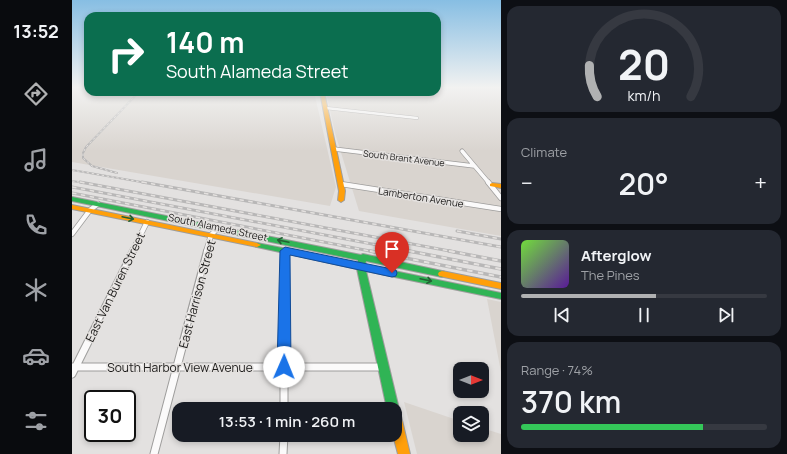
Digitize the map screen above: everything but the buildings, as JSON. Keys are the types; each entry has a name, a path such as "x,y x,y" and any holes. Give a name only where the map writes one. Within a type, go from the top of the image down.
{"main road":[{"path":"326,109 341,184 341,200"},
{"path":"492,186 501,186"},
{"name":"South Alameda Street","path":"72,199 501,286"},
{"name":"South Alameda Street","path":"72,207 501,296"},
{"path":"363,257 361,266 392,402"},
{"path":"401,442 404,454"}],"street":[{"path":"337,109 417,118"},
{"name":"South Brant Avenue","path":"334,149 474,166"},
{"path":"462,151 501,198"},
{"name":"Lamberton Avenue","path":"341,184 501,209"},
{"path":"72,234 90,210 98,204"},
{"name":"East Van Buren Street","path":"73,369 147,222"},
{"name":"East Harrison Street","path":"154,454 211,235 218,228"},
{"path":"284,402 285,251"},
{"name":"South Harbor View Avenue","path":"73,369 384,366"},
{"path":"283,454 284,442"}],"shaded area":[{"path":"72,109 318,109 336,187 330,206 72,162"},
{"path":"330,109 501,109 501,236 359,211 335,133"},
{"path":"487,299 501,302 501,372"},
{"path":"404,402 453,419 453,442 489,442 489,430 501,434 501,454 417,454"}],"railway":[{"path":"117,173 92,166 83,158 83,153 86,147 122,109"},
{"path":"72,170 147,183"},
{"path":"72,181 85,183"},
{"path":"80,182 455,252"},
{"path":"142,182 501,247"},
{"path":"72,187 414,252"},
{"path":"72,193 375,252"},
{"path":"457,231 501,239"},
{"path":"370,251 501,277"},
{"path":"409,251 501,269"},
{"path":"449,251 501,261"}],"traffic: fast":[{"path":"72,199 442,274"},
{"path":"257,245 501,296"},
{"path":"363,257 361,266 362,274 391,402"}],"traffic: slow":[{"path":"325,109 342,191 341,200"},
{"path":"492,185 501,186"},
{"path":"72,207 257,245"},
{"path":"442,274 501,286"},
{"path":"401,442 404,454"}],"route":[{"path":"284,367 285,251 392,273"}]}
